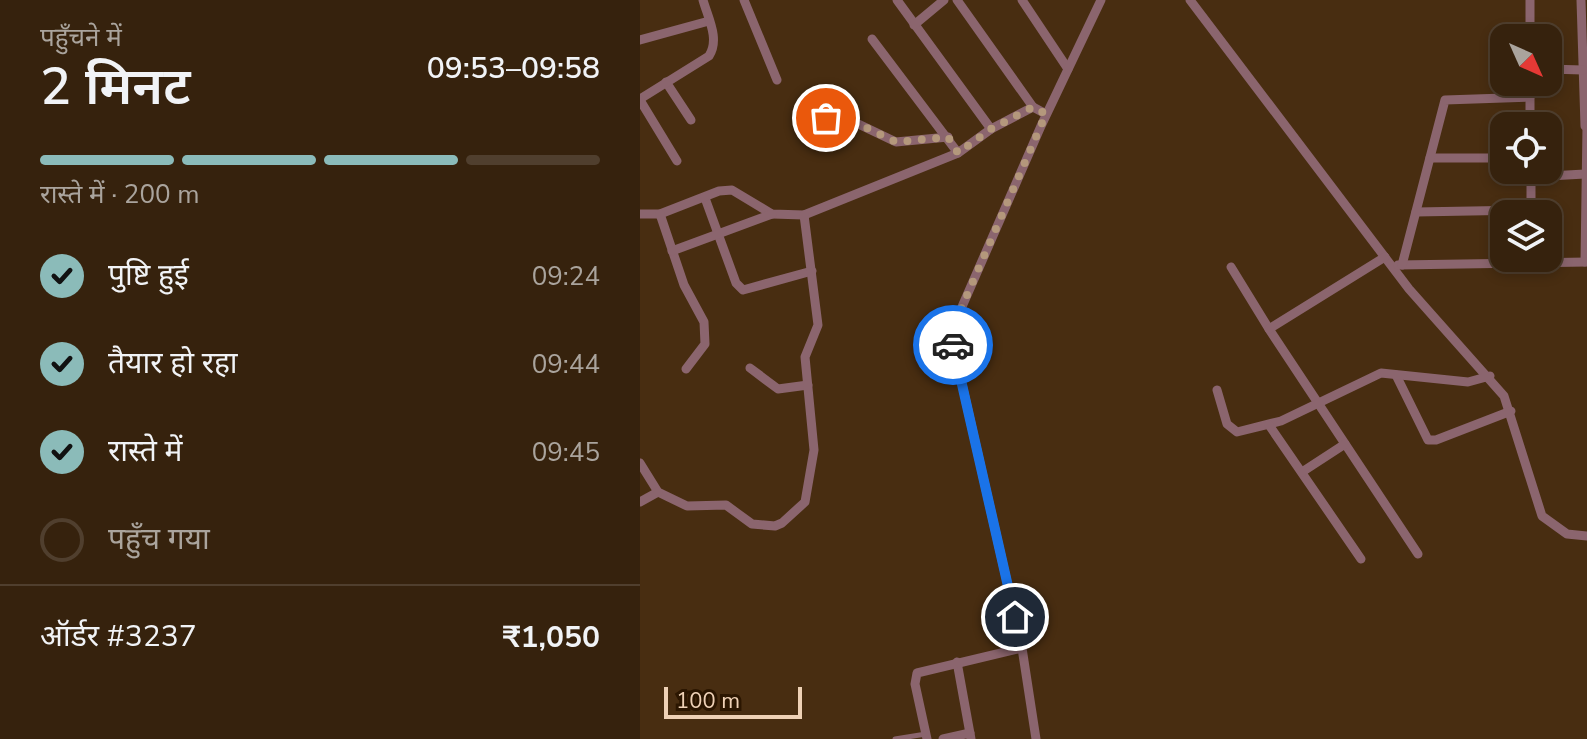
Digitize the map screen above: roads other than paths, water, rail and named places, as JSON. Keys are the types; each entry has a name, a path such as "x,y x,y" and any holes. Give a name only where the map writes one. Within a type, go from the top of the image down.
{"street":[{"path":"677,161 640,100 709,56 715,42 703,0"},
{"path":"744,0 777,80"},
{"path":"897,0 991,129"},
{"path":"914,25 944,0"},
{"path":"957,0 1033,107 1046,114"},
{"path":"1022,0 1068,69"},
{"path":"1036,739 1022,648 952,340 961,309 1046,114 1101,0"},
{"path":"1190,0 1393,262 1490,376 1511,411 1542,516 1567,534 1587,536"},
{"path":"1530,0 1530,24"},
{"path":"1562,261 1586,262 1586,126 1581,0"},
{"path":"640,40 709,21"},
{"path":"872,39 958,153"},
{"path":"1562,69 1583,70"},
{"path":"666,82 691,120"},
{"path":"1393,262 1416,212 1445,100 1530,97 1530,112"},
{"path":"672,251 772,214 804,215 958,153 991,129 1033,107"},
{"path":"805,117 852,121 896,142 948,137"},
{"path":"1430,158 1490,158"},
{"path":"1562,174 1585,174"},
{"path":"640,214 660,214 719,191 732,190 772,214"},
{"path":"705,198 736,283 743,290 812,271"},
{"path":"1416,212 1490,212"},
{"path":"660,214 684,285 702,316 707,338 686,369"},
{"path":"640,463 658,492 687,506 726,505 752,524 775,526 805,502 814,450 806,350 818,325 804,215"},
{"path":"1269,329 1393,262 1490,261"},
{"path":"1231,267 1418,554"},
{"path":"750,368 778,389 808,385"},
{"path":"1217,390 1231,430 1237,432 1269,425 1381,373 1468,382 1490,376"},
{"path":"1396,375 1428,440 1436,440 1511,411"},
{"path":"1269,425 1361,559"},
{"path":"1302,472 1345,444"},
{"path":"640,502 658,492"},
{"path":"926,736 915,678 923,670 1022,648"},
{"path":"943,739 971,736 957,662"}],"lane":[{"path":"895,739 926,736"}]}
